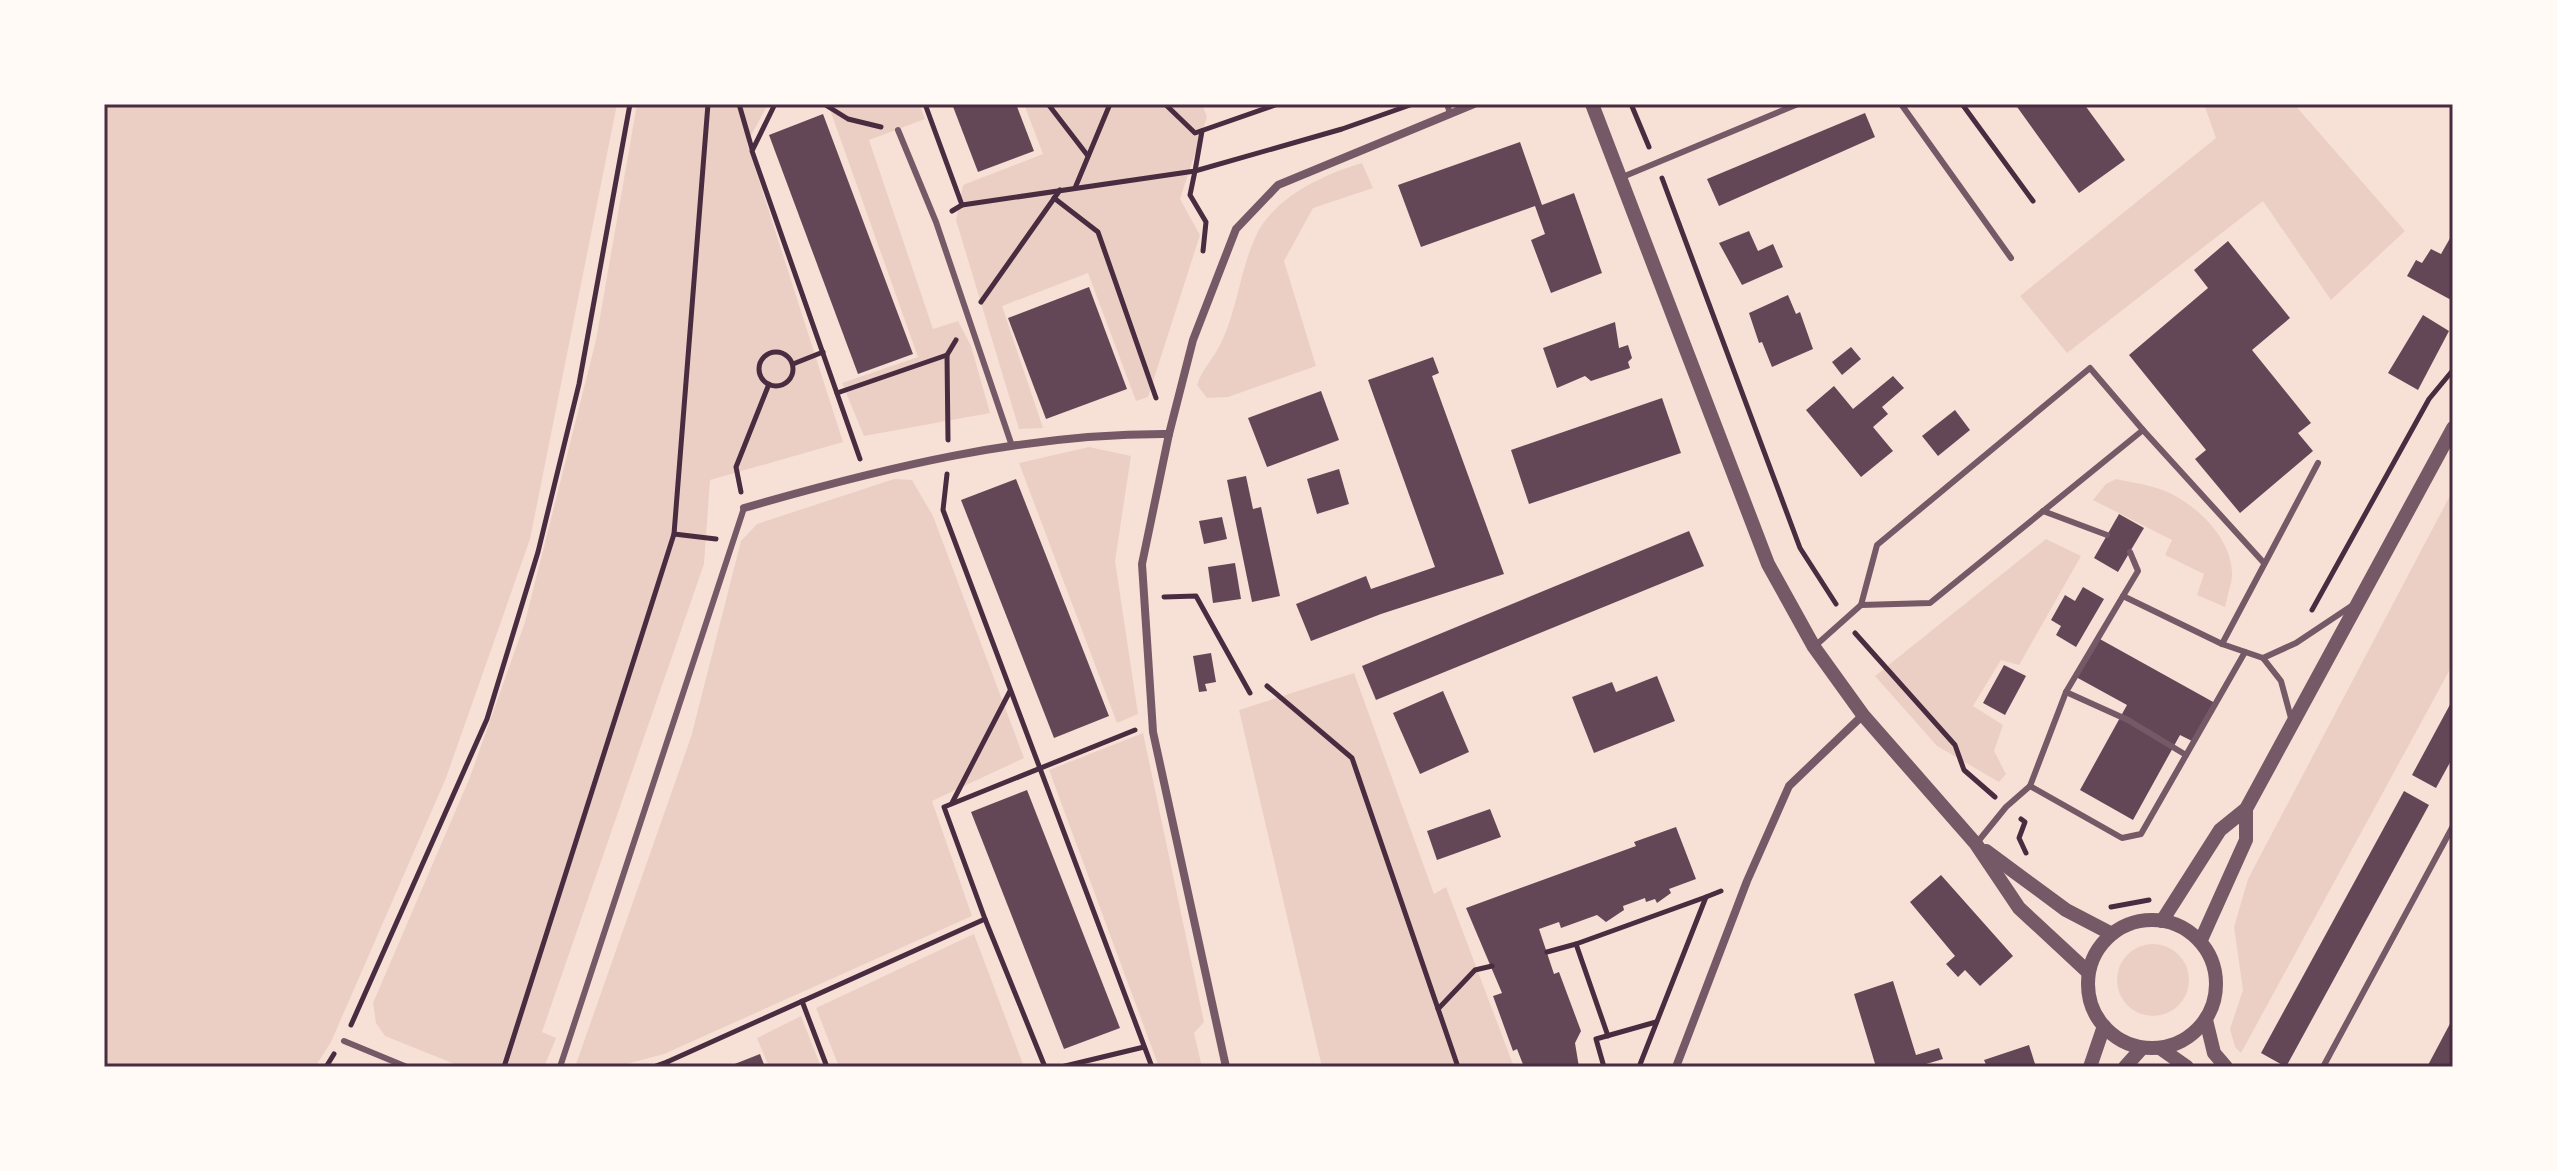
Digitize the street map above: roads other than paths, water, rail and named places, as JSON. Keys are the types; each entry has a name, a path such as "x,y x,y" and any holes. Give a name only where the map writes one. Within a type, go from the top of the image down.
{"street":[{"path":"1226,1067 1152,723 1142,564 1169,434 1193,340 1236,229 1278,185 1449,108 1474,104"},
{"path":"1592,104 1768,564 1814,647 1863,715 1976,844 2019,908 2088,972"},
{"path":"2162,921 2220,830 2246,809 2453,428"},
{"path":"744,508 865,473 1012,446 1114,433 1169,434"},
{"path":"1676,1067 1747,881 1789,786 1863,715"},
{"path":"2201,940 2246,840 2246,809"},
{"path":"1976,844 2066,910 2112,934"},
{"path":"2143,921 2162,921 2177,923 2201,940 2215,969 2216,988 2206,1020 2190,1036 2160,1048 2142,1048 2116,1037 2104,1026 2093,1009 2088,972 2093,957 2112,934 2143,921"},
{"path":"2206,1020 2214,1053 2226,1067"},
{"path":"2090,1067 2104,1026"},
{"path":"2125,1067 2142,1048"},
{"path":"2160,1048 2187,1067"}],"lane":[{"path":"1620,178 1798,104"},
{"path":"1901,104 2011,258"},
{"path":"898,130 936,222 1012,446"},
{"path":"1814,647 1861,605 1877,545 2090,368 2264,563"},
{"path":"1861,605 1930,603 2143,430"},
{"path":"2222,644 2318,463"},
{"path":"560,1067 744,508"},
{"path":"2043,511 2107,535"},
{"path":"1976,844 2006,807 2030,786 2066,692 2138,571 2130,552"},
{"path":"2123,596 2222,644 2263,658 2281,681 2289,704 2291,728"},
{"path":"2263,658 2296,643 2360,601"},
{"path":"2030,786 2122,838 2141,834 2245,652"},
{"path":"2066,692 2128,720 2186,755"},
{"path":"2323,1067 2453,826"},
{"path":"344,1041 407,1067"}]}
